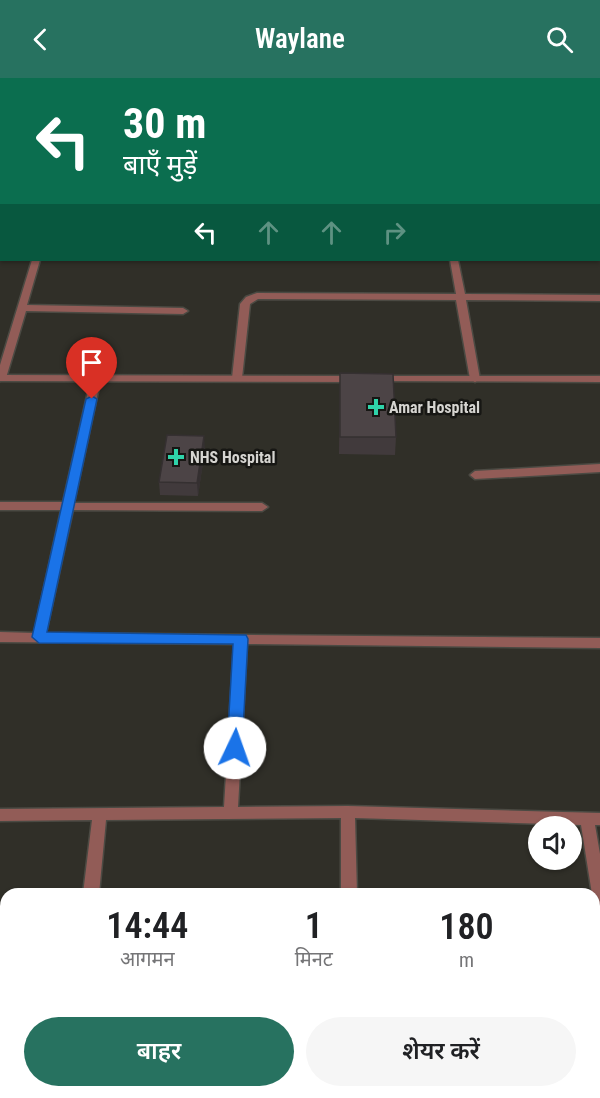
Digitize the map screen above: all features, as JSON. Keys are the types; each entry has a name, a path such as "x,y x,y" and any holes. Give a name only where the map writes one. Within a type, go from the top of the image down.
{"street":[{"path":"36,261 0,378 600,380"},
{"path":"454,261 475,379"},
{"path":"237,378 245,304 249,299 257,296 600,298"},
{"path":"22,308 183,311"},
{"path":"39,637 96,378"},
{"path":"475,475 600,468"},
{"path":"0,506 69,504 262,507"},
{"path":"0,637 600,643"},
{"path":"231,814 241,639"},
{"path":"348,812 348,888"},
{"path":"0,815 348,812 593,818 599,888"},
{"path":"92,888 100,813"}],"building":[{"path":"340,373 393,374 396,437 340,437"},
{"path":"167,435 204,436 197,483 159,482"}],"place":[{"name":"Amar Hospital","path":"376,407"},
{"name":"NHS Hospital","path":"176,457"}],"route":[{"path":"92,399 39,637 241,639 235,748"}]}
